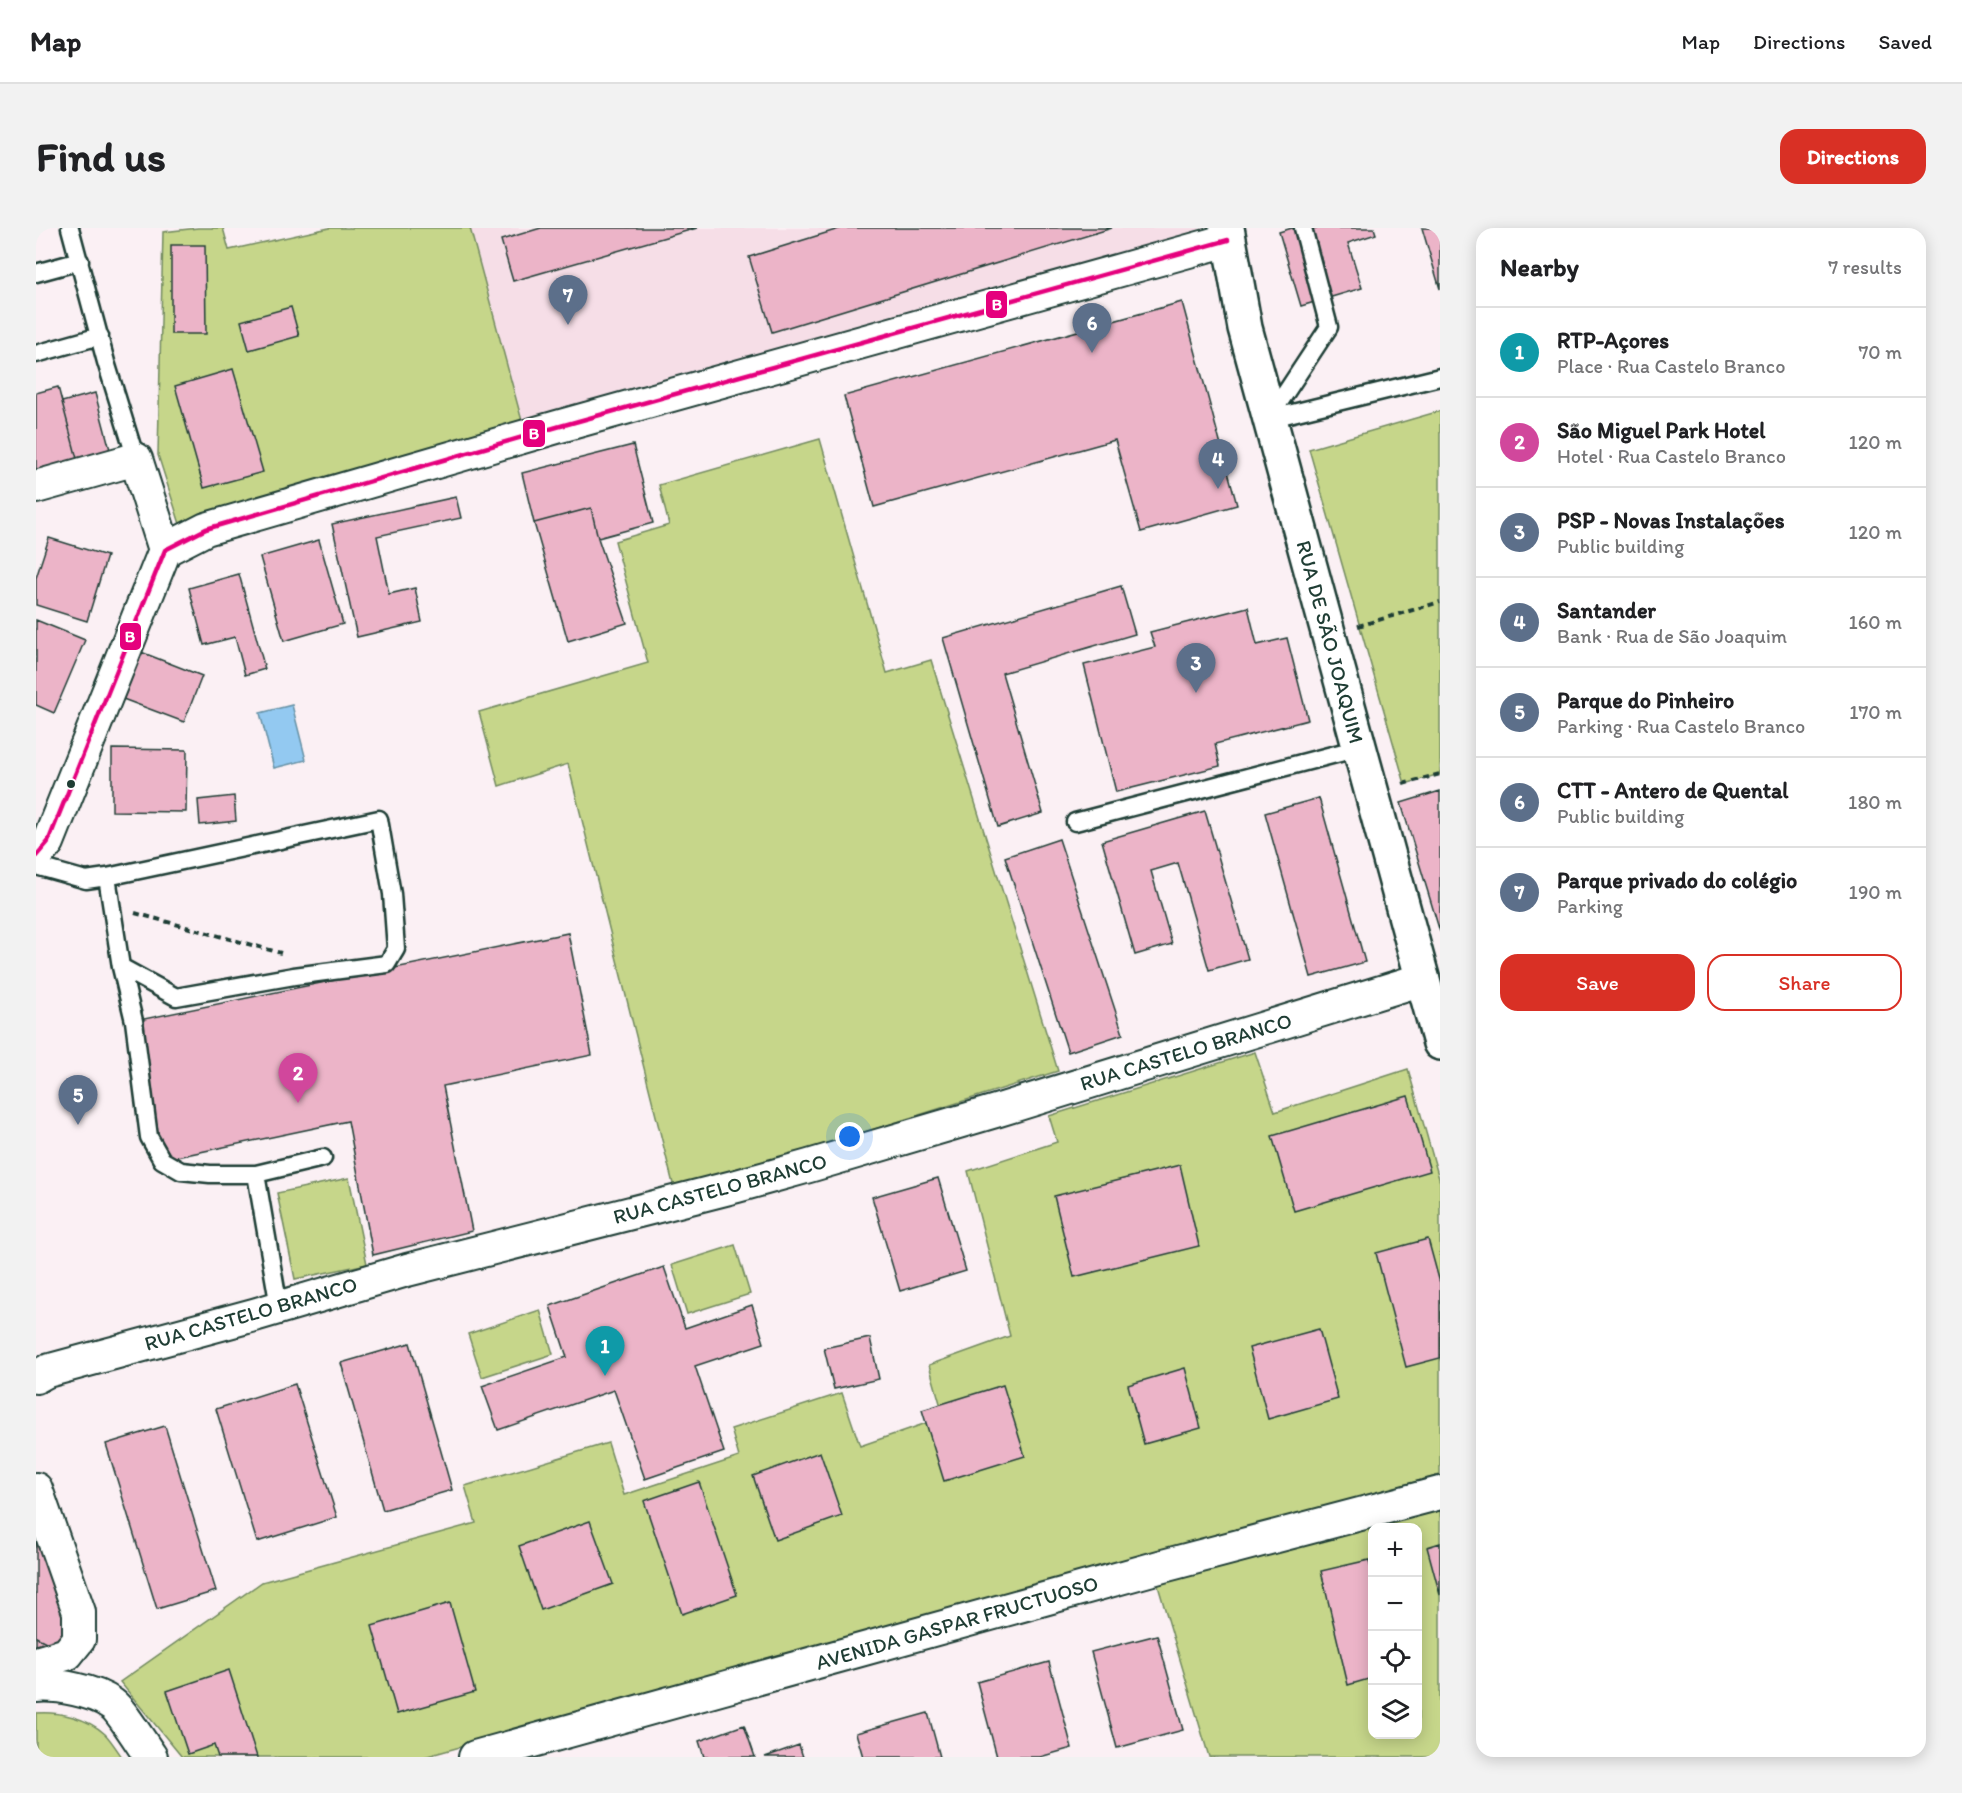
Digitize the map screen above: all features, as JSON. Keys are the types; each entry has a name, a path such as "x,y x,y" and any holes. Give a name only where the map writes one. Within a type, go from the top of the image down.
{"main road":[{"name":"RUA DE SÃO JOAQUIM","path":"1228,234 1245,328 1268,419 1440,1043"}],"street":[{"path":"165,550 206,529 1228,234"},
{"path":"36,487 136,459 165,550 52,833 48,842 36,856"},
{"name":"RUA CASTELO BRANCO","path":"41,1374 406,1270 809,1166 1423,979"},
{"path":"36,1489 79,1612 79,1639 67,1654 36,1663"},
{"name":"AVENIDA GASPAR FRUCTUOSO","path":"475,1757 1163,1566 1440,1493"},
{"path":"36,1686 49,1685 81,1690 113,1704 151,1757"}],"lane":[{"path":"70,228 136,459"},
{"path":"1268,419 1329,327 1303,228"},
{"path":"36,273 80,261"},
{"path":"36,354 100,336"},
{"path":"1268,419 1440,377"},
{"path":"1075,822 1359,748"},
{"path":"36,866 86,880 379,819 392,894 396,949 387,964 294,976 176,997 121,967"},
{"path":"107,877 121,967 134,1021 149,1137 162,1160 181,1171 210,1174 256,1174 323,1158"},
{"path":"256,1174 279,1307"}],"path":[{"path":"1328,633 1440,602"},
{"path":"111,906 284,953"},
{"path":"36,1755 46,1757"}],"shaded area":[{"path":"470,228 1199,228 1199,235 522,421"}],"green space":[{"path":"223,228 229,250 329,228 470,228 522,421 180,524 158,455 163,232"},
{"path":"1440,411 1440,774 1405,784 1309,449"},
{"path":"820,439 887,673 931,660 1058,1071 675,1192 568,764 499,786 479,712 648,663 615,541 669,525 659,485"},
{"path":"1255,1052 1275,1112 1408,1069 1440,1182 1440,1475 424,1757 182,1757 120,1682 262,1582 476,1523 465,1486 608,1443 624,1495 739,1457 731,1429 842,1393 860,1446 944,1417 929,1365 1010,1336 968,1171 1057,1142 1049,1116"},
{"path":"349,1178 367,1264 295,1279 277,1193"},
{"path":"735,1245 750,1294 687,1314 672,1265"},
{"path":"540,1310 553,1354 482,1377 468,1334"},
{"path":"1440,1500 1440,1757 1209,1757 1156,1579"},
{"path":"36,1713 63,1715 98,1728 112,1742 122,1757 36,1757"}],"water":[{"path":"292,705 306,760 274,768 260,713"}],"building":[{"path":"541,228 697,228 513,281 501,240"},
{"path":"842,228 1112,228 772,332 749,257"},
{"path":"1292,228 1374,228 1376,234 1348,243 1362,288 1301,306 1279,232"},
{"path":"1422,228 1440,228 1440,289"},
{"path":"171,245 205,245 206,334 171,334"},
{"path":"1182,302 1237,505 1141,532 1115,440 874,507 844,396"},
{"path":"291,307 299,336 249,350 241,321"},
{"path":"233,369 263,472 204,488 175,386"},
{"path":"58,387 80,470 36,481 36,393"},
{"path":"95,393 113,461 80,470 62,402"},
{"path":"633,445 653,523 598,538 591,508 534,523 522,473"},
{"path":"456,497 461,518 377,536 389,594 415,588 422,622 357,637 332,524"},
{"path":"591,508 598,538 627,623 568,641 534,523"},
{"path":"49,538 107,556 87,621 36,605 36,578"},
{"path":"319,540 343,624 284,641 260,557"},
{"path":"239,574 265,669 245,675 235,637 204,645 189,588"},
{"path":"1121,586 1135,634 1002,673 1043,813 998,827 943,638"},
{"path":"1248,607 1257,645 1287,638 1308,720 1215,744 1220,766 1116,792 1084,665 1155,647 1150,632"},
{"path":"36,620 85,640 54,713 36,705"},
{"path":"141,652 202,676 184,722 123,699"},
{"path":"112,749 187,750 186,812 112,811"},
{"path":"1440,791 1440,932 1401,803"},
{"path":"234,796 236,821 200,825 198,800"},
{"path":"1319,798 1365,962 1311,977 1265,813"},
{"path":"1205,811 1248,959 1209,970 1178,863 1151,871 1172,944 1135,955 1102,841"},
{"path":"1059,839 1123,1034 1068,1052 1005,857"},
{"path":"568,933 592,1055 443,1086 472,1231 373,1255 348,1121 162,1160 134,1021"},
{"path":"1408,1096 1430,1171 1294,1211 1272,1136"},
{"path":"1180,1165 1199,1246 1074,1277 1054,1196"},
{"path":"938,1178 966,1271 900,1291 872,1197"},
{"path":"1428,1239 1440,1283 1440,1358 1406,1367 1376,1253"},
{"path":"664,1267 685,1328 752,1305 764,1343 695,1366 724,1452 645,1479 614,1390 498,1430 482,1386 567,1357 550,1306"},
{"path":"1319,1329 1338,1399 1268,1419 1249,1348"},
{"path":"870,1338 879,1379 834,1389 824,1348"},
{"path":"410,1343 452,1490 383,1510 341,1363"},
{"path":"1185,1368 1201,1428 1144,1444 1128,1385"},
{"path":"295,1384 337,1517 257,1542 216,1409"},
{"path":"1003,1385 1025,1456 944,1481 922,1410"},
{"path":"165,1426 216,1591 157,1609 106,1444"},
{"path":"820,1452 842,1516 775,1540 753,1476"},
{"path":"699,1482 737,1595 682,1614 644,1501"},
{"path":"590,1521 613,1584 541,1610 519,1546"},
{"path":"36,1531 74,1639 54,1646 36,1637"},
{"path":"1440,1543 1440,1595 1427,1547"},
{"path":"1368,1560 1368,1679 1348,1685 1321,1571"},
{"path":"450,1603 475,1692 397,1714 372,1626"},
{"path":"1157,1635 1183,1730 1117,1748 1091,1652"},
{"path":"36,1637 54,1646 36,1651"},
{"path":"1049,1662 1072,1748 1040,1757 997,1757 977,1682"},
{"path":"229,1670 257,1757 218,1757 214,1745 188,1754 167,1691"},
{"path":"928,1713 940,1757 863,1757 856,1733"},
{"path":"744,1725 755,1757 704,1757 699,1741"},
{"path":"799,1745 803,1757 765,1757"}],"transit line":[{"name":"B","path":"36,856 48,842 165,550 206,529 557,427 1228,240"}],"place":[{"name":"Parque privado do colégio","path":"568,325"},
{"name":"CTT - Antero de Quental","path":"1092,353"},
{"name":"Santander","path":"1218,489"},
{"name":"PSP - Novas Instalações","path":"1196,693"},
{"name":"São Miguel Park Hotel","path":"298,1103"},
{"name":"Parque do Pinheiro","path":"78,1125"},
{"name":"RTP-Açores","path":"605,1376"}]}
